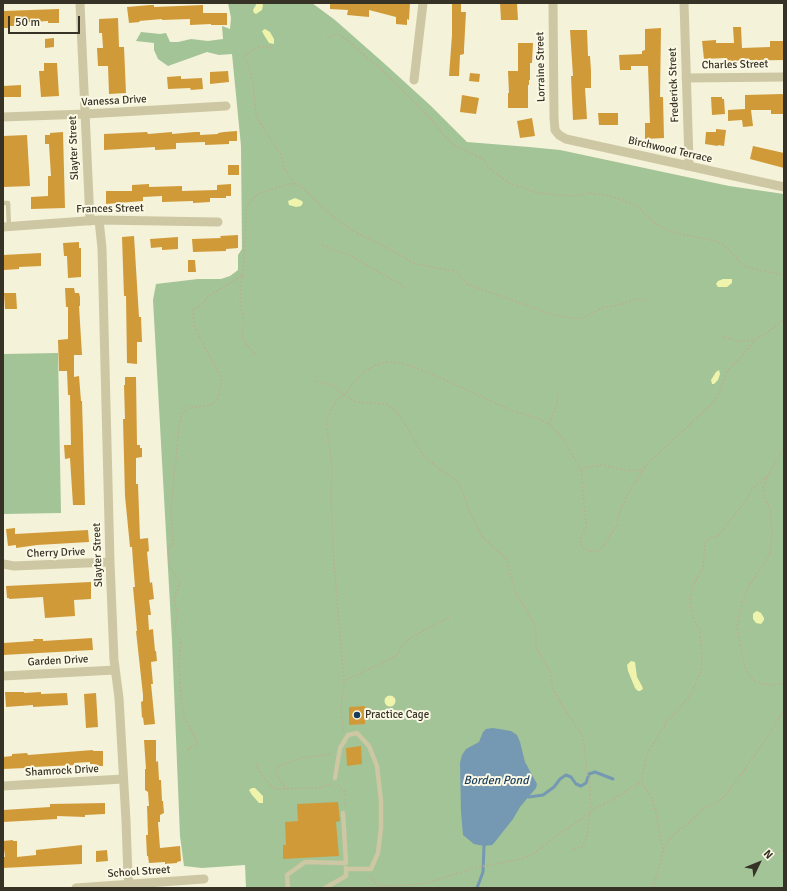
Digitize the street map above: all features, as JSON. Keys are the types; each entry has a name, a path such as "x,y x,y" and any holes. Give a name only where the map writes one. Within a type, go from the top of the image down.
{"street":[{"name":"Slayter Street","path":"80,3 90,220"},
{"path":"414,80 423,3"},
{"name":"Lorraine Street","path":"553,3 554,118 556,130"},
{"name":"Frederick Street","path":"684,3 688,166"},
{"name":"Charles Street","path":"686,78 784,77"},
{"name":"Vanessa Drive","path":"3,117 226,106"},
{"name":"Birchwood Terrace","path":"556,130 559,135 566,139 784,187"},
{"name":"Frances Street","path":"6,227 90,220 218,222"},
{"name":"Slayter Street","path":"99,220 102,248 110,562 115,670 119,698 128,877 130,886"},
{"name":"Cherry Drive","path":"3,564 14,566 110,562"},
{"name":"Garden Drive","path":"3,676 115,670"},
{"name":"Shamrock Drive","path":"3,786 123,779"},
{"name":"School Street","path":"76,888 130,886 204,879"}],"lane":[{"path":"3,203 8,203 6,227"},
{"path":"335,778 340,748 348,735 357,733 369,746 377,766 381,801 381,828 378,853 371,869 346,870"},
{"path":"325,888 346,876 343,813"},
{"path":"288,888 287,875 305,862 346,863"}],"path":[{"path":"327,37 337,34 344,37 380,68 428,116 447,139 456,146 483,159 489,168 509,183 537,193 573,196 590,193 610,196 631,202 637,206 654,224 675,233 716,241 724,246 743,265 753,269 784,276"},
{"path":"272,48 261,46 247,52 245,57 253,81 256,115 282,157 284,168 294,183 304,189 325,210 353,231 382,244 413,263 456,271 467,284 554,315 580,319 602,308 637,299 647,301"},
{"path":"255,354 245,343 242,336 244,320 240,298 245,216 248,204 259,193 294,183"},
{"path":"322,245 353,257 405,287"},
{"path":"188,751 189,748 197,744 196,739 184,718 181,698 179,665 181,642 176,633 175,626 178,613 174,600 180,582 169,565 168,548 173,545 171,509 178,426 182,414 188,408 210,405 217,401 222,382 218,369 212,361 195,328 193,309 200,306 210,295 242,276"},
{"path":"724,337 741,342 756,339 761,337 783,320"},
{"path":"348,735 343,728 341,709 344,681 333,548 331,497 332,465 326,422 336,401 345,394 365,371 376,365 392,362 414,367 484,398 537,418 548,424 564,440 580,470 586,527 582,534 580,543 584,549 592,552 600,550 617,525 619,513 629,492 647,464 712,404 720,391 727,371 756,339"},
{"path":"316,381 334,386 340,392 356,402 386,404 394,409 401,417 423,455 438,468 457,481 470,513 482,536 507,560 515,591 534,624 536,633 536,648 550,672 553,688 560,702 580,732 584,742 587,773 590,782 590,804 592,810"},
{"path":"548,424 557,404 558,395"},
{"path":"784,447 763,488 764,496 770,508 772,533 770,554 748,586 742,603 737,626 745,668 749,675 755,680 764,684 773,685 784,682"},
{"path":"580,470 588,466 602,465 630,471 644,469"},
{"path":"653,888 663,849 652,798 641,782 646,757 661,730 666,725 664,723 689,697 701,672 702,656 700,631 692,615 690,601 694,584 703,568 705,542 712,537 716,537 722,532 725,526 745,502 752,489 768,476"},
{"path":"344,681 394,656 410,638 450,617"},
{"path":"663,849 671,838 688,824 703,808 714,804 726,794 784,712"},
{"path":"288,789 276,774 276,768 302,758 339,753"},
{"path":"256,764 262,776 274,789 318,788 336,783 345,792 346,804 343,813"},
{"path":"367,869 370,877 380,886 396,886 427,882 474,868 510,862 533,854 590,813 592,810 641,782"},
{"path":"573,849 582,847 583,845 587,836 590,813"},
{"path":"770,857 784,850"}],"shaded area":[{"path":"228,3 312,3 335,20 386,65 431,106 467,142 560,150 729,186 784,194 784,888 246,888 245,865 202,868 184,866 180,836 172,640 153,300 156,284 198,279 221,279 230,276 238,270 238,255 242,249 241,146 232,54 219,55 207,52 168,66 158,59 154,50 154,43 136,41 141,32 160,34 166,33 170,42 191,39 208,41 223,39 222,26 230,29 231,18"},
{"path":"58,353 61,513 3,514 3,354"}],"sand":[{"path":"257,3 262,3 263,5 262,10 256,14 253,10"},
{"path":"265,29 270,32 274,39 274,44 269,43 264,35 262,31"},
{"path":"295,198 302,201 303,203 301,206 296,207 289,205 288,201"},
{"path":"723,279 732,279 732,283 727,287 718,287 716,284 718,281"},
{"path":"719,370 720,374 718,380 712,384 711,380"},
{"path":"757,611 761,613 764,618 761,624 756,623 753,619 753,614"},
{"path":"631,661 635,662 637,677 643,689 640,691 635,688 628,671 627,665"},
{"path":"388,696 392,696 394,697 394,705 388,706 385,703 385,699"},
{"path":"255,788 263,796 263,803 259,803 252,795 249,790"}],"water":[{"name":"Borden Pond","path":"493,728 511,731 517,735 525,762 537,784 536,788 494,843 492,845 484,846 474,844 463,835 460,763 462,755 466,749 479,742 483,732 486,729"}],"building":[{"path":"330,3 410,3 409,20 407,19 407,25 396,24 396,17 369,10 369,17 347,15 348,10 330,9"},
{"path":"452,3 461,3 461,12 466,12 464,54 460,55 459,76 449,76 452,35"},
{"path":"500,3 517,3 518,20 501,20"},
{"path":"154,5 154,7 203,5 203,13 227,13 227,25 190,25 190,19 162,19 129,23 127,7"},
{"path":"59,9 59,23 48,23 48,21 14,23 14,26 10,26 10,28 3,28 3,11"},
{"path":"118,18 119,47 124,47 126,93 109,94 108,66 98,66 97,48 103,48 102,33 99,33 99,19"},
{"path":"733,27 741,27 742,48 770,47 770,41 784,41 784,60 725,61 725,58 704,59 702,41 716,40 716,43 734,43"},
{"path":"661,28 660,97 663,97 664,138 645,139 645,123 650,123 648,66 631,66 631,70 620,70 619,55 642,54 642,51 645,50 645,29"},
{"path":"570,30 587,30 588,56 590,56 591,88 585,88 587,119 573,120 571,76 573,76"},
{"path":"54,38 54,47 45,48 45,39"},
{"path":"518,43 533,43 532,63 530,63 530,80 528,85 528,108 508,108 508,71 518,71"},
{"path":"44,63 57,63 59,96 41,97 39,71 44,71"},
{"path":"228,71 229,82 210,84 210,72"},
{"path":"470,73 480,74 479,82 469,81"},
{"path":"181,76 181,79 202,78 203,89 168,89 167,77"},
{"path":"21,85 21,97 3,97 3,86"},
{"path":"462,95 479,98 476,114 460,112"},
{"path":"745,95 784,95 784,114 771,114 771,110 751,110 753,126 743,127 742,120 728,121 728,110 745,109"},
{"path":"711,97 722,97 722,99 724,99 725,114 712,115"},
{"path":"598,113 618,113 618,125 599,125"},
{"path":"532,118 535,136 520,138 517,121"},
{"path":"716,129 726,130 724,146 705,144 706,132 716,132"},
{"path":"237,131 237,141 229,141 229,144 205,145 205,142 176,143 176,149 155,150 155,147 104,150 104,134 147,132 148,134 172,132 172,134 200,132 200,135"},
{"path":"63,132 65,208 31,209 31,197 48,196 48,176 51,176 49,144 45,144 45,135"},
{"path":"27,135 30,186 3,187 3,136"},
{"path":"753,146 784,153 784,168 750,159"},
{"path":"228,165 239,165 239,175 228,175"},
{"path":"149,184 149,187 182,186 182,191 217,190 217,185 231,184 231,196 226,196 226,198 210,198 210,202 162,202 162,196 143,197 143,201 106,204 106,191 132,191 132,185"},
{"path":"238,235 238,248 226,249 226,251 193,252 192,239 221,238 220,236"},
{"path":"134,236 142,342 137,342 137,364 127,363 126,296 124,296 122,237"},
{"path":"178,237 178,249 162,250 162,247 151,248 150,239"},
{"path":"79,242 79,248 81,248 81,277 68,278 67,256 64,256 63,243"},
{"path":"41,253 41,266 19,267 19,269 4,270 3,255"},
{"path":"188,260 195,260 196,272 188,272"},
{"path":"65,288 74,288 75,293 79,293 80,297 79,306 82,355 74,355 74,377 79,376 82,401 85,505 73,505 70,458 65,459 64,445 71,445 70,395 68,395 67,371 59,371 58,340 68,339 68,307 66,307"},
{"path":"4,293 16,293 17,309 5,309"},
{"path":"125,377 136,377 137,445 140,445 140,448 142,448 142,457 136,458 136,484 138,484 140,539 148,538 149,551 147,552 150,583 152,582 154,599 149,600 151,615 148,615 149,630 153,629 157,661 151,662 153,684 151,684 155,724 144,725 143,717 142,718 141,702 143,701 143,695 133,587 135,587 132,547 130,547 125,496 123,419 125,419"},
{"path":"15,528 15,534 88,530 89,542 37,545 16,548 16,545 8,546 6,529"},
{"path":"91,582 91,599 74,600 75,616 45,618 43,597 7,598 6,586"},
{"path":"92,638 93,650 3,655 3,643 34,641 33,639 43,639 43,641"},
{"path":"5,692 41,692 41,694 67,693 68,705 6,707"},
{"path":"96,693 98,727 86,728 84,694"},
{"name":"Practice Cage","path":"365,706 365,724 349,725 349,707"},
{"path":"144,740 156,740 156,762 158,761 164,813 160,815 160,822 158,822 160,848 180,846 181,861 177,863 149,863 147,856 147,806 149,806 148,792 145,790 146,769"},
{"path":"361,746 362,764 347,766 346,748"},
{"path":"93,750 103,751 103,766 95,766 95,764 90,764 90,762 74,763 75,765 34,767 34,769 3,769 3,757 12,756 12,754 27,753 28,755"},
{"path":"338,802 340,821 336,822 339,856 283,859 283,845 286,845 285,822 298,821 297,804"},
{"path":"105,803 105,814 85,815 85,817 57,816 57,819 3,822 3,810 50,807 50,804"},
{"path":"3,841 17,841 17,857 36,855 36,850 82,845 82,864 3,868 3,857 5,857"},
{"path":"107,850 108,861 96,862 96,851"}],"waterway":[{"path":"529,797 543,795 566,775 571,777 576,784 581,786 586,783 589,774 595,772 613,779"},
{"path":"477,888 483,872 484,846"}],"place":[{"name":"Practice Cage","path":"357,715"}]}
